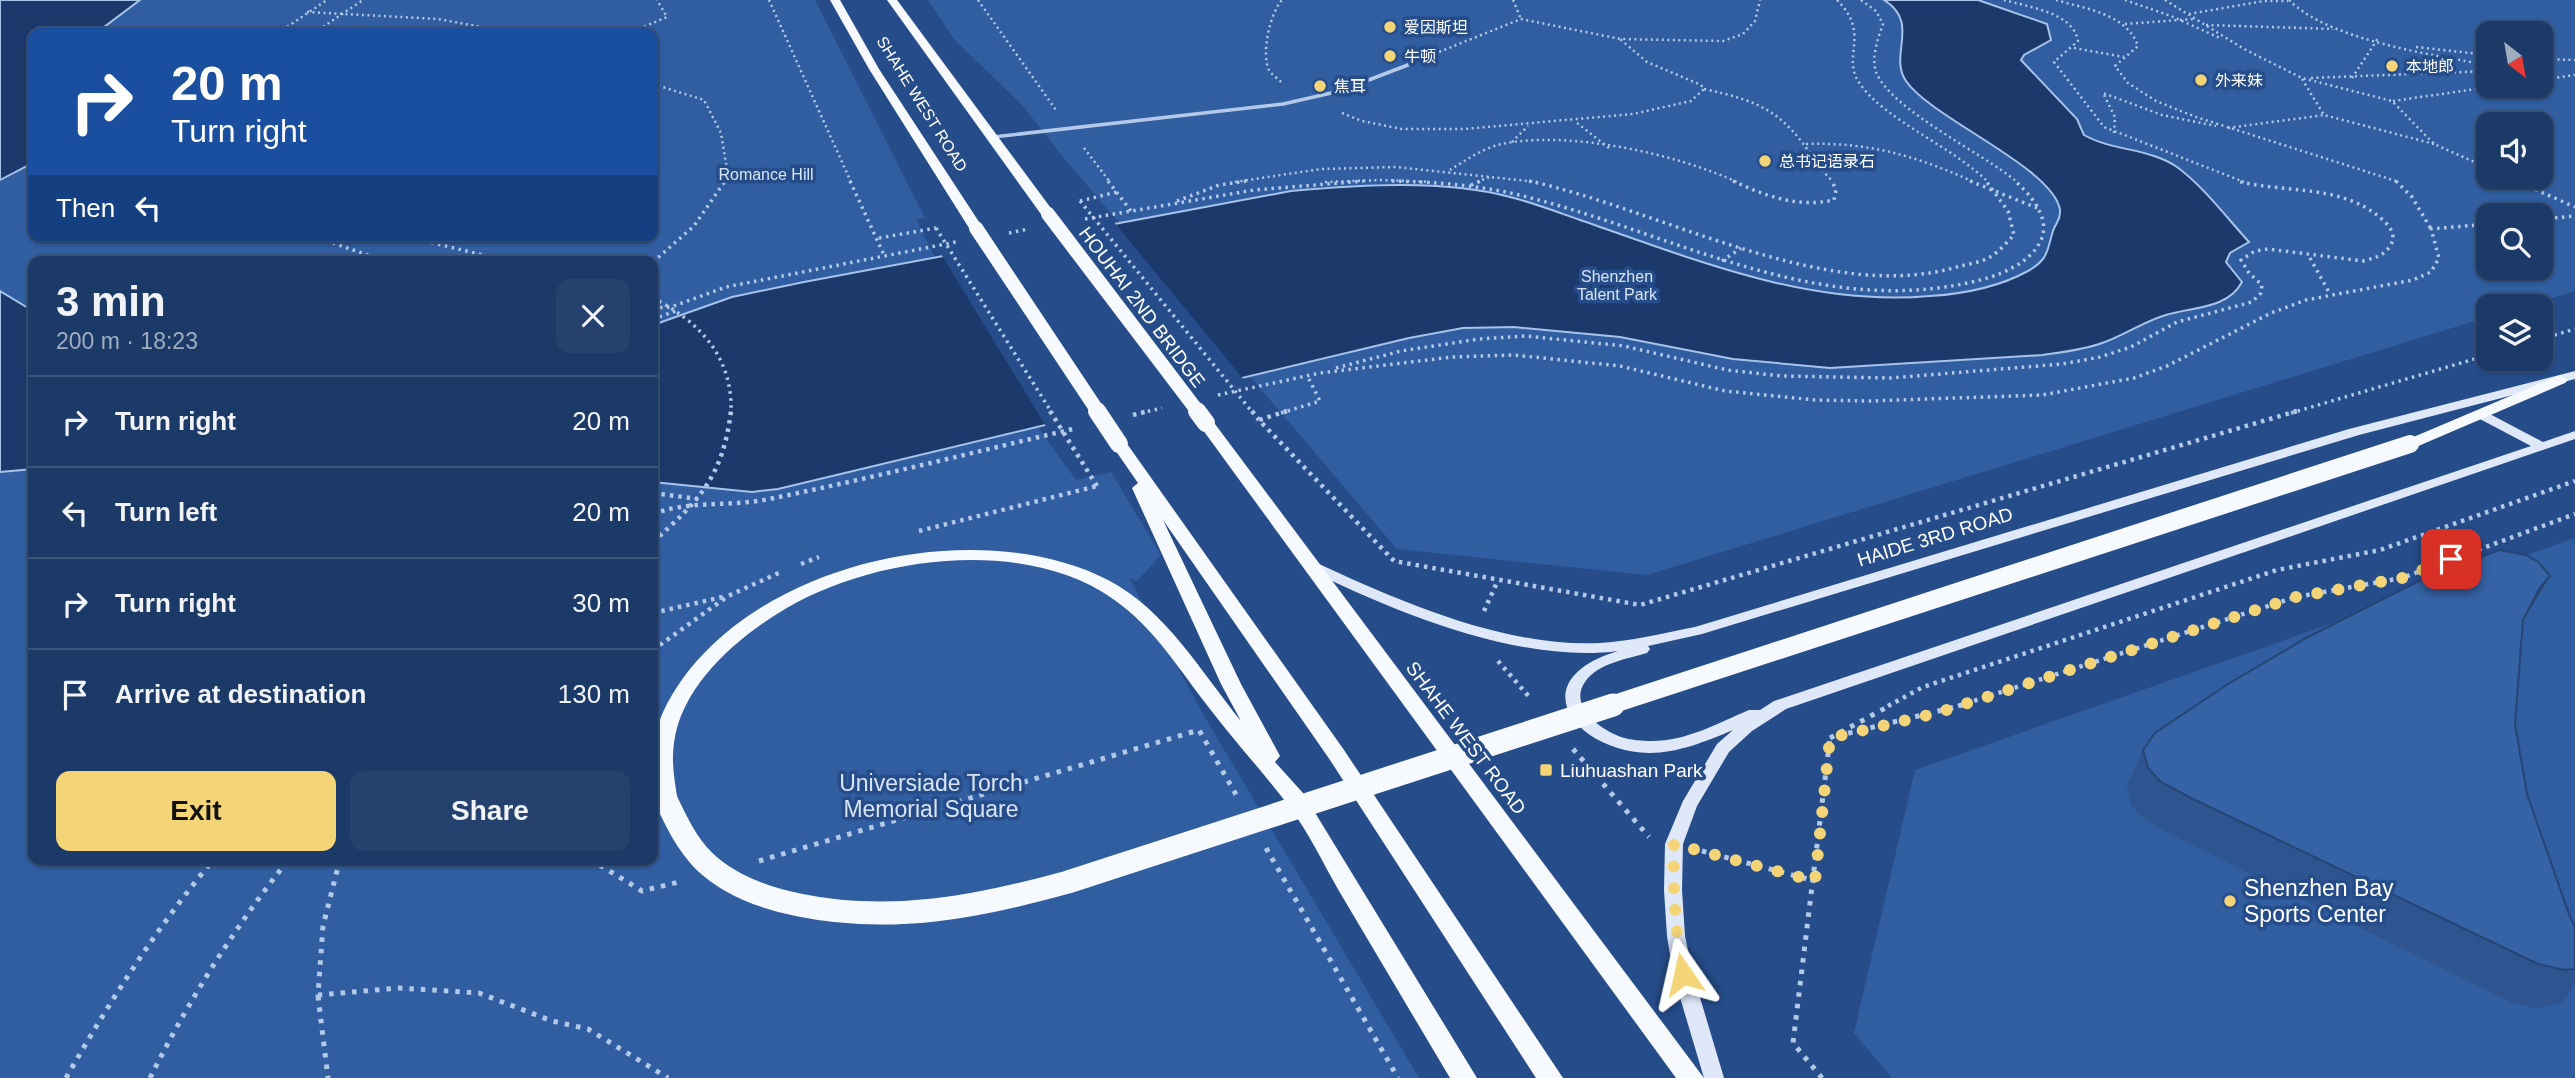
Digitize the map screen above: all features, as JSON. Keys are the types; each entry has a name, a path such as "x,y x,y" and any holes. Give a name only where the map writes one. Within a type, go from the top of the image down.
{"main road":[{"name":"SHAHE WEST ROAD","path":"835,0 971,234"},
{"name":"SHAHE WEST ROAD","path":"892,0 1048,214"},
{"name":"HOUHAI 2ND BRIDGE","path":"1048,214 1206,423"},
{"path":"971,234 1337,755 1550,1078"},
{"path":"1295,799 1162,637 1123,597 1103,584 1046,563 980,555 944,556 863,571 821,585 790,600 744,627 717,650 694,675 676,706 664,737 662,771 667,802 683,834 702,859 727,880 759,895 799,906 859,915 894,917 938,914 986,905 1107,870 2410,444 2567,378"},
{"name":"HAIDE 3RD ROAD","path":"1308,564 1409,611 1474,632 1557,646 1599,648 1642,644 1697,631 2354,432 2567,378"},
{"path":"2482,415 2541,446"},
{"name":"SHAHE WEST ROAD","path":"1206,423 1691,1078"},
{"path":"1697,631 1589,669 1578,678 1574,688 1575,708 1581,718 1591,729 1621,744 1657,747 1675,744 1780,705 2575,435"},
{"path":"1119,444 1231,684 1295,799 1464,1078"},
{"path":"1714,1078 1683,974 1676,936 1672,890 1674,844 1689,805 1723,748 1746,727 1780,705"}],"lane":[{"path":"990,138 1312,99 1413,63"}],"path":[{"path":"285,28 327,0"},
{"path":"321,28 363,0"},
{"path":"641,28 667,17 657,0"},
{"path":"768,0 879,238 884,255"},
{"path":"978,0 1049,100"},
{"path":"1282,0 1275,7 1267,25 1267,67 1270,74 1312,99 1363,122 1398,129 1440,130 1576,122 1675,106 1691,101 1704,89"},
{"path":"1513,0 1521,19"},
{"path":"1413,63 1476,35 1521,19 1620,39 1723,41 1743,33 1755,21 1760,0"},
{"path":"1166,205 1219,185 1321,169 1396,167 1532,181 1741,248 1821,269 1892,276 1942,272 1990,257 2014,235 2012,216 2003,197 1975,170 1946,148 1890,113 1858,84 1852,69 1854,23 1837,0"},
{"path":"1076,221 1300,184 1357,180 1469,186 1532,199 1788,281 1831,289 1872,291 1956,286 1993,277 2015,266 2033,252 2043,235 2041,215 2034,200 1988,159 1889,93 1877,74 1874,59 1883,24 1876,12 1861,0"},
{"path":"1320,373 1401,351 1479,339 1526,336 1624,346 1727,370 1794,377 1891,378 2062,364 2131,347 2177,322 2252,302 2261,293 2262,285 2241,261 2255,251 2274,250 2341,260 2374,258 2386,253 2394,241 2393,232 2382,218 2339,198 2290,187 2241,182 2104,127 2054,62 2074,47 2079,34 2075,27 2051,15 2004,0"},
{"path":"2056,0 2124,24 2194,19"},
{"path":"2125,0 2179,19 2244,48"},
{"path":"2165,0 2244,48 2302,78 2392,101 2476,89"},
{"path":"2187,15 2262,0 2289,1 2296,11 2338,29 2476,62"},
{"path":"307,12 422,16 494,28"},
{"path":"1259,420 1320,401 1307,375 1452,356 1514,355 1620,366 1726,391 1815,400 1870,401 2042,395 2134,378 2167,366 2271,313 2330,294 2413,280 2431,272 2440,258 2431,229 2407,189 2397,181 2227,128 2169,106 2127,83 2117,74 2115,66 2138,46 2137,38 2124,24"},
{"path":"2204,25 2338,29"},
{"path":"1449,171 1486,149 1512,142 1546,142 1609,148 1686,162 1786,200 1814,204 1834,200 1836,191 1833,183 1815,161 1806,144 1782,120 1752,101 1704,89 1701,85 1649,64 1629,50 1620,39"},
{"path":"2377,40 2476,53"},
{"path":"2352,78 2377,40"},
{"path":"2074,47 2125,57"},
{"path":"2553,59 2575,60"},
{"path":"2302,78 2476,72"},
{"path":"2553,76 2560,77"},
{"path":"2553,78 2575,76"},
{"path":"2302,78 2324,115"},
{"path":"658,86 704,100 722,133 728,176 694,226 658,258"},
{"path":"2114,133 2115,117 2104,93 2162,115 2227,128 2324,115 2434,144 2476,163"},
{"path":"2392,101 2434,144"},
{"path":"1576,122 1609,148"},
{"path":"1512,142 1529,125"},
{"path":"1806,144 1876,147 1938,167 2003,197 2037,208"},
{"path":"1088,153 1130,211"},
{"path":"1469,186 1493,176"},
{"path":"2535,189 2575,207"},
{"path":"1117,191 1080,201 1259,420 1394,561 1640,605 2476,359"},
{"path":"2553,218 2575,216"},
{"path":"2431,229 2476,225"},
{"path":"879,238 936,228 1097,486"},
{"path":"1008,233 1035,228"},
{"path":"658,308 671,307 726,287 898,252 971,234"},
{"path":"328,242 369,256"},
{"path":"429,242 487,256"},
{"path":"1722,261 1741,248"},
{"path":"2309,257 2330,294"},
{"path":"658,300 693,321 713,343 727,369 734,407 731,427 719,462 699,499 658,537"},
{"path":"658,318 677,310"},
{"path":"2553,335 2575,329"},
{"path":"658,513 694,505 724,506 775,498 1085,426"},
{"path":"1830,738 1923,687 2277,570 2380,550 2575,481"},
{"path":"658,494 699,499"},
{"path":"1830,738 1937,713 2296,597 2402,578 2575,514"},
{"path":"658,611 728,596"},
{"path":"747,864 1199,730 1240,802"},
{"path":"1822,1078 1794,1043 1830,738"},
{"path":"1647,836 1815,881"},
{"path":"1261,838 1398,1078"},
{"path":"66,1078 108,1003 153,935 209,865"},
{"path":"150,1078 184,1010 261,894 284,865"},
{"path":"328,1078 318,995 323,926 338,865"},
{"path":"600,865 642,891 695,877"},
{"path":"318,995 399,988 479,993 552,1021 588,1029 668,1078"}],"green space":[{"name":"Romance Hill","path":"140,0 815,0 925,218 916,219 935,258 732,297 658,323 658,256 28,256 28,308 0,291 0,180 28,166 28,242 658,242 658,28 103,28"},
{"name":"Shenzhen Talent Park","path":"928,0 2575,0 2575,291 2553,298 2553,294 2476,294 2476,321 1647,575 1397,549 1063,157 1023,106 954,39"},
{"name":"Universiade Torch Memorial Square","path":"1037,426 1076,480 1111,472 1161,555 1137,581 1129,578 1203,714 1419,1078 0,1078 0,472 28,469 28,865 658,865 658,483 752,492 778,489"},
{"name":"Shenzhen Bay Sports Center","path":"2575,538 2575,1078 1892,1078 1854,1033 1915,770"}],"shaded area":[{"path":"0,0 140,0 103,28 28,28 28,166 0,180"},
{"path":"1884,0 1978,0 2047,24 2051,40 2024,55 2021,60 2077,119 2084,135 2166,161 2187,175 2206,193 2249,242 2230,253 2226,262 2242,282 2236,291 2219,302 2158,318 2110,340 2073,351 1830,368 1733,359 1620,337 1514,327 1463,328 1409,338 778,489 752,492 658,483 658,323 732,297 1291,191 1401,185 1484,191 1537,205 1752,277 1839,294 1884,297 1954,294 2017,277 2035,267 2048,249 2060,210 2053,194 2015,160 1940,111 1906,81 1900,61 1901,19 1895,9"},
{"path":"0,291 28,308 28,469 0,472"}],"pier":[{"path":"1113,221 1245,381 1047,428 941,254"}],"building":[{"path":"2499,550 2526,555 2538,562 2550,576 2539,589 2523,620 2515,724 2527,794 2575,926 2575,969 2564,970 2538,964 2191,798 2161,782 2148,768 2143,750 2155,733 2228,684 2308,637 2417,582"}],"place":[{"name":"爱因斯坦","path":"1390,27"},
{"name":"牛顿","path":"1390,56"},
{"name":"本地郎","path":"2392,66"},
{"name":"外来妹","path":"2201,80"},
{"name":"焦耳","path":"1320,86"},
{"name":"总书记语录石","path":"1765,161"},
{"name":"Liuhuashan Park","path":"1546,770"},
{"name":"Shenzhen Bay Sports Center","path":"2230,901"}],"route":[{"path":"1683,974 1672,890 1674,844 1815,881 1830,738 1937,713 2296,597 2402,578 2451,559"}]}
